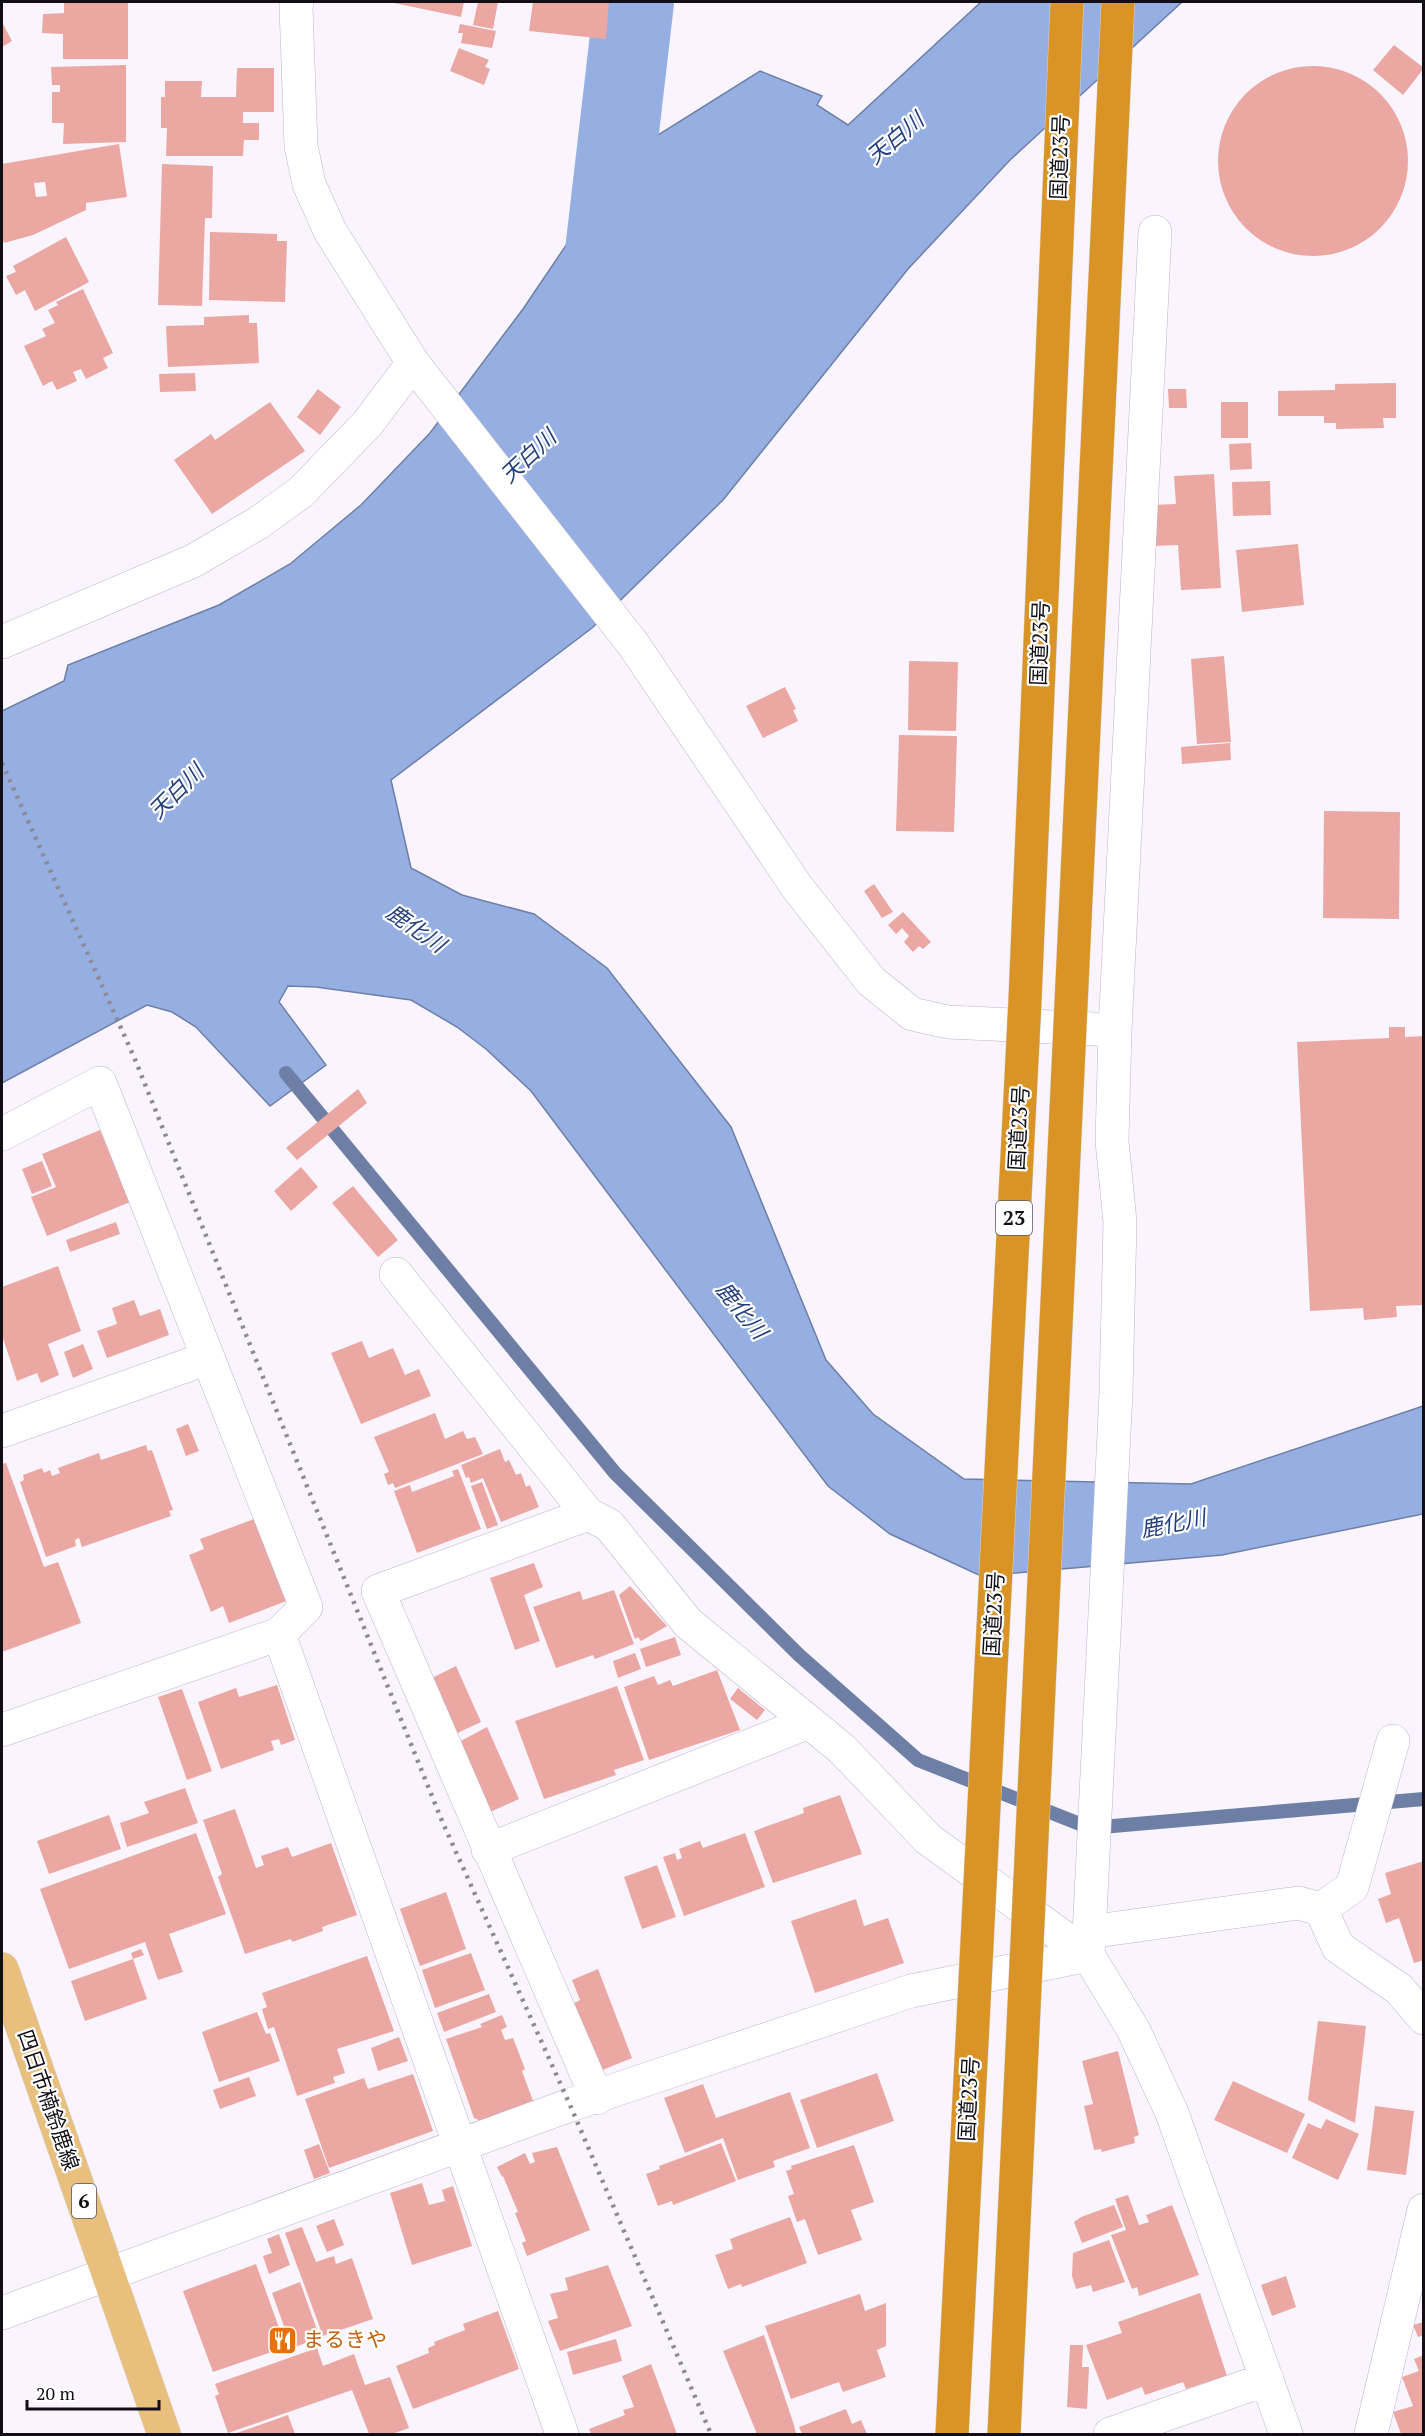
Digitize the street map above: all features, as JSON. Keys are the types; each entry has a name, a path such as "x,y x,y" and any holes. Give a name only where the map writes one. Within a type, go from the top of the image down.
{"highway":[{"name":"国道23号","path":"952,2434 1026,989 1067,2"},
{"name":"23","path":"1004,2434 1118,2"}],"main road":[{"name":"四日市楠鈴鹿線","path":"2,1969 164,2434"}],"street":[{"path":"297,2 301,146 309,184 330,231 413,363 633,644 797,887 871,981 912,1014 948,1022 1115,1030"},
{"path":"1155,232 1115,1030 1112,1141 1119,1222 1116,1393 1089,1930 1172,2113 1286,2434"},
{"path":"2,642 193,561 258,523 301,492 368,423 413,363"},
{"path":"2,1134 100,1083 306,1607 279,1634 2,1730"},
{"path":"396,1274 588,1514 609,1525 688,1623 842,1749 928,1839 1089,1930"},
{"path":"2,1431 208,1358"},
{"path":"588,1514 378,1591 597,2098"},
{"path":"279,1634 562,2434"},
{"path":"488,1850 809,1722"},
{"path":"2,2313 570,2105 597,2098 1089,1930 1298,1903 1321,1909 1352,1887 1392,1741"},
{"path":"1321,1909 1338,1947 1399,1989 1424,2018"},
{"path":"1371,2434 1424,2210"},
{"path":"1110,2434 1267,2379"}],"water":[{"path":"981,2 1182,2 1010,160 908,269 723,500 592,628 391,780 411,868 462,895 534,914 607,968 731,1127 826,1360 873,1414 964,1479 1191,1484 1423,1406 1423,1514 1222,1555 981,1576 890,1534 828,1486 531,1091 486,1049 457,1027 411,1000 316,987 288,986 279,1002 326,1065 270,1106 196,1027 172,1012 147,1005 2,1083 2,711 64,681 68,665 219,605 290,564 361,505 430,433 523,309 600,195 634,150 760,71 822,96 817,105 848,125"}],"building":[{"path":"64,2 128,2 128,59 63,59 63,34 42,33 43,14 64,13"},
{"path":"394,2 464,2 461,17"},
{"path":"478,2 498,2 493,29 473,25"},
{"path":"533,2 609,2 606,39 529,31"},
{"path":"2,22 12,41 2,47"},
{"path":"460,24 496,31 492,48 461,43 463,33 458,33"},
{"path":"1394,45 1424,68 1403,95 1373,70"},
{"path":"459,48 489,60 485,67 490,69 484,85 450,71"},
{"path":"126,65 126,142 63,144 64,123 52,123 52,92 60,92 60,85 52,85 51,67"},
{"path":"1313,66 1340,70 1366,82 1380,94 1392,108 1404,134 1408,161 1404,188 1392,214 1380,228 1366,240 1340,252 1313,256 1286,252 1260,240 1246,228 1234,214 1222,188 1218,161 1222,134 1234,108 1246,94 1260,82 1286,70"},
{"path":"237,68 274,68 274,112 243,112 243,123 259,123 259,140 244,140 243,156 166,156 167,128 161,128 161,97 165,97 165,81 202,81 201,97 236,97"},
{"path":"119,144 127,197 86,203 86,210 33,235 4,243 2,237 2,164","holes":["45,182 47,196 36,197 34,183"]},
{"path":"162,164 213,166 212,218 205,218 202,306 158,305"},
{"path":"210,232 277,234 277,241 287,241 285,302 209,300"},
{"path":"66,237 89,282 35,311 25,290 16,295 6,276 16,272 13,266"},
{"path":"83,289 113,353 103,358 108,368 86,379 81,369 73,372 77,381 57,390 52,381 43,386 24,346 46,336 42,329 55,323 48,310 58,305 56,302"},
{"path":"249,315 249,323 257,323 259,363 168,367 166,326 204,325 204,317"},
{"path":"195,373 196,391 160,392 159,374"},
{"path":"1396,383 1396,418 1383,418 1384,428 1336,429 1336,423 1324,423 1324,416 1278,416 1278,391 1335,390 1335,384"},
{"path":"318,389 341,407 320,435 297,417"},
{"path":"1168,389 1186,389 1187,408 1169,408"},
{"path":"270,402 305,451 212,514 174,460 211,434 215,440"},
{"path":"1221,402 1248,402 1248,438 1221,438"},
{"path":"1251,443 1252,469 1230,470 1229,444"},
{"path":"1214,474 1221,588 1181,590 1178,545 1155,546 1153,505 1176,504 1174,476"},
{"path":"1270,481 1271,515 1233,516 1232,482"},
{"path":"1298,544 1304,605 1242,612 1236,550"},
{"path":"1224,656 1231,742 1197,744 1191,659"},
{"path":"909,661 958,662 956,731 908,730"},
{"path":"785,687 796,709 793,710 798,721 763,738 746,706"},
{"path":"899,735 957,736 954,832 896,831"},
{"path":"1230,743 1231,760 1182,764 1181,747"},
{"path":"1324,811 1400,812 1399,919 1323,918"},
{"path":"874,884 893,912 882,918 864,891"},
{"path":"903,912 931,942 923,949 919,946 913,952 904,942 909,936 902,928 896,934 888,925"},
{"path":"1389,1027 1405,1027 1405,1037 1424,1036 1424,1305 1396,1306 1397,1317 1364,1320 1363,1308 1310,1311 1297,1042 1389,1038"},
{"path":"358,1089 367,1103 297,1160 286,1148"},
{"path":"100,1130 130,1202 47,1236 31,1197 56,1187 42,1154"},
{"path":"42,1161 52,1186 32,1194 22,1169"},
{"path":"301,1167 318,1187 291,1211 274,1191"},
{"path":"353,1186 398,1240 378,1257 332,1203"},
{"path":"116,1222 120,1234 70,1252 66,1240"},
{"path":"58,1266 81,1331 48,1344 59,1375 41,1383 37,1373 17,1381 2,1335 2,1287"},
{"path":"134,1300 140,1316 160,1309 169,1335 107,1358 97,1331 117,1324 112,1308"},
{"path":"362,1341 369,1358 393,1348 405,1375 419,1369 431,1396 361,1424 331,1353"},
{"path":"83,1344 93,1369 73,1378 64,1352"},
{"path":"435,1413 445,1439 463,1431 467,1439 475,1437 483,1454 395,1488 393,1483 388,1485 384,1474 389,1472 374,1437"},
{"path":"188,1424 199,1451 186,1456 176,1429"},
{"path":"146,1445 148,1451 152,1450 173,1510 169,1511 171,1516 82,1547 79,1538 75,1540 76,1546 46,1557 20,1482 24,1480 23,1475 42,1468 44,1473 50,1470 52,1476 60,1473 58,1468 99,1453 101,1460"},
{"path":"500,1449 505,1462 509,1460 516,1475 521,1473 526,1487 530,1485 539,1507 501,1522 483,1478 471,1483 469,1477 466,1478 461,1465"},
{"path":"6,1463 44,1567 58,1562 81,1623 2,1652 2,1464"},
{"path":"458,1469 481,1529 417,1553 394,1491 410,1485 412,1492 454,1476 452,1471"},
{"path":"482,1482 498,1525 487,1529 471,1486"},
{"path":"257,1518 289,1600 229,1623 223,1606 211,1612 189,1555 204,1549 200,1539"},
{"path":"534,1563 543,1587 524,1595 540,1641 515,1650 490,1578"},
{"path":"630,1586 667,1626 641,1641 638,1637 635,1639 619,1595"},
{"path":"614,1590 634,1644 595,1659 593,1655 556,1668 533,1607 580,1591 583,1600"},
{"path":"675,1637 681,1655 646,1667 640,1649"},
{"path":"635,1653 641,1669 618,1678 613,1661"},
{"path":"456,1666 481,1722 453,1735 428,1680"},
{"path":"717,1670 740,1730 649,1760 624,1687 654,1676 658,1685 670,1680 673,1686"},
{"path":"277,1685 295,1740 281,1745 279,1739 271,1741 274,1750 221,1769 198,1702 236,1688 239,1697"},
{"path":"617,1686 644,1760 614,1770 616,1775 544,1799 515,1721"},
{"path":"738,1688 765,1710 757,1720 730,1699"},
{"path":"182,1689 212,1771 187,1780 158,1697"},
{"path":"487,1727 519,1799 488,1813 457,1743"},
{"path":"185,1788 198,1823 127,1847 120,1823 149,1813 144,1802"},
{"path":"840,1795 862,1854 773,1883 754,1831 804,1813 803,1808"},
{"path":"235,1809 256,1868 264,1865 261,1856 288,1847 292,1857 331,1843 357,1915 322,1927 323,1931 292,1942 291,1939 245,1954 218,1877 222,1874 203,1820"},
{"path":"109,1815 121,1849 49,1874 37,1841"},
{"path":"196,1833 226,1914 169,1934 183,1972 158,1980 145,1942 69,1969 40,1889"},
{"path":"745,1833 765,1887 684,1916 663,1857 675,1853 677,1860 682,1858 679,1849 700,1841 703,1848"},
{"path":"1424,1861 1424,1960 1414,1963 1399,1918 1386,1923 1378,1899 1391,1894 1385,1873"},
{"path":"657,1865 676,1917 642,1929 624,1877"},
{"path":"446,1892 466,1949 420,1966 400,1909"},
{"path":"856,1899 864,1926 888,1918 904,1963 815,1993 791,1921"},
{"path":"141,1949 144,1955 133,1959 131,1953"},
{"path":"471,1953 485,1990 435,2008 422,1970"},
{"path":"367,1956 394,2031 337,2049 345,2073 333,2077 335,2083 297,2096 274,2027 268,2029 262,2009 267,2007 262,1993"},
{"path":"133,1959 147,1999 85,2021 71,1981"},
{"path":"598,1969 632,2058 600,2071 571,2005 580,2000 572,1980"},
{"path":"489,1994 496,2012 444,2032 437,2013"},
{"path":"257,2012 266,2034 270,2033 280,2061 219,2082 202,2032"},
{"path":"502,2015 507,2027 501,2030 505,2040 513,2038 525,2069 522,2071 533,2101 481,2121 474,2118 446,2039 482,2027 480,2024"},
{"path":"1318,2021 1366,2026 1355,2123 1308,2100"},
{"path":"399,2037 408,2061 378,2071 371,2048"},
{"path":"1118,2051 1139,2135 1134,2137 1135,2143 1102,2152 1101,2149 1094,2150 1084,2106 1093,2104 1082,2061"},
{"path":"877,2073 894,2121 817,2148 800,2100"},
{"path":"413,2074 433,2131 329,2168 305,2099 364,2078 368,2089"},
{"path":"249,2077 256,2096 220,2109 213,2090"},
{"path":"1233,2081 1305,2114 1287,2153 1214,2120"},
{"path":"703,2084 716,2118 790,2092 810,2148 773,2161 775,2167 738,2180 723,2138 685,2153 664,2098"},
{"path":"1375,2106 1414,2111 1406,2175 1367,2170"},
{"path":"1326,2119 1359,2134 1338,2180 1292,2158 1308,2123 1321,2129"},
{"path":"721,2143 736,2181 673,2205 672,2201 658,2206 646,2174 660,2169 659,2166"},
{"path":"319,2144 330,2173 314,2179 304,2150"},
{"path":"854,2145 874,2202 851,2210 862,2240 818,2255 805,2219 797,2222 788,2196 794,2194 786,2171 792,2169 791,2166"},
{"path":"557,2147 590,2230 527,2256 522,2243 526,2241 515,2213 518,2212 497,2167 525,2153 530,2164 535,2162 532,2153"},
{"path":"422,2183 429,2205 445,2201 442,2190 453,2186 472,2246 412,2265 390,2193"},
{"path":"1128,2195 1139,2225 1149,2222 1146,2215 1172,2205 1199,2275 1139,2296 1137,2287 1132,2289 1111,2235 1126,2230 1115,2199"},
{"path":"1114,2205 1123,2227 1082,2243 1074,2222 1081,2217"},
{"path":"790,2217 807,2263 742,2287 741,2284 728,2289 715,2255 733,2249 730,2239"},
{"path":"334,2219 344,2245 327,2252 316,2226"},
{"path":"302,2227 316,2262 334,2256 336,2264 352,2258 373,2319 323,2336 285,2233"},
{"path":"279,2234 290,2265 269,2274 263,2256 272,2253 267,2239"},
{"path":"1109,2240 1125,2282 1093,2292 1091,2285 1076,2289 1072,2276 1073,2253"},
{"path":"256,2264 286,2347 213,2372 183,2291"},
{"path":"608,2265 632,2326 560,2351 548,2321 558,2318 550,2294 568,2290 565,2278"},
{"path":"1286,2276 1296,2307 1272,2316 1261,2285"},
{"path":"300,2282 320,2338 292,2348 272,2293"},
{"path":"1200,2293 1227,2376 1186,2389 1183,2382 1145,2395 1142,2387 1107,2400 1086,2345 1122,2333 1118,2322"},
{"path":"860,2294 865,2311 886,2303 886,2346 877,2350 886,2377 843,2392 839,2382 791,2399 765,2326"},
{"path":"498,2311 519,2369 413,2409 396,2366 429,2353 428,2348 435,2345 434,2342 465,2330 463,2324"},
{"path":"1424,2322 1424,2335 1418,2337 1413,2325"},
{"path":"764,2335 796,2434 757,2434 723,2351"},
{"path":"616,2339 622,2361 573,2375 567,2352"},
{"path":"1070,2345 1083,2345 1082,2367 1089,2367 1087,2409 1067,2407"},
{"path":"317,2348 323,2366 354,2354 365,2385 390,2377 409,2428 392,2434 369,2434 352,2390 228,2433 215,2396 219,2394 215,2384"},
{"path":"1424,2355 1424,2434 1401,2434 1393,2412 1413,2406 1402,2377 1419,2371 1414,2359"},
{"path":"651,2364 677,2434 591,2434 589,2429 625,2415 623,2410 634,2407 622,2376"},
{"path":"846,2409 852,2424 861,2420 867,2434 802,2434 799,2427"},
{"path":"288,2415 295,2434 234,2434"}],"waterway":[{"path":"601,286 634,2"},
{"path":"286,1073 615,1473 799,1655 918,1760 1090,1828 1424,1799"}],"railway":[{"path":"2,763 134,1057 442,1821 570,2105 711,2434"}],"place":[{"name":"まるきや","path":"282,2340"}],"water label":[{"name":"天白川","path":"895,138"},
{"name":"天白川","path":"528,456"},
{"name":"天白川","path":"176,791"},
{"name":"鹿化川","path":"416,928"},
{"name":"鹿化川","path":"742,1310"},
{"name":"鹿化川","path":"1173,1523"}]}
